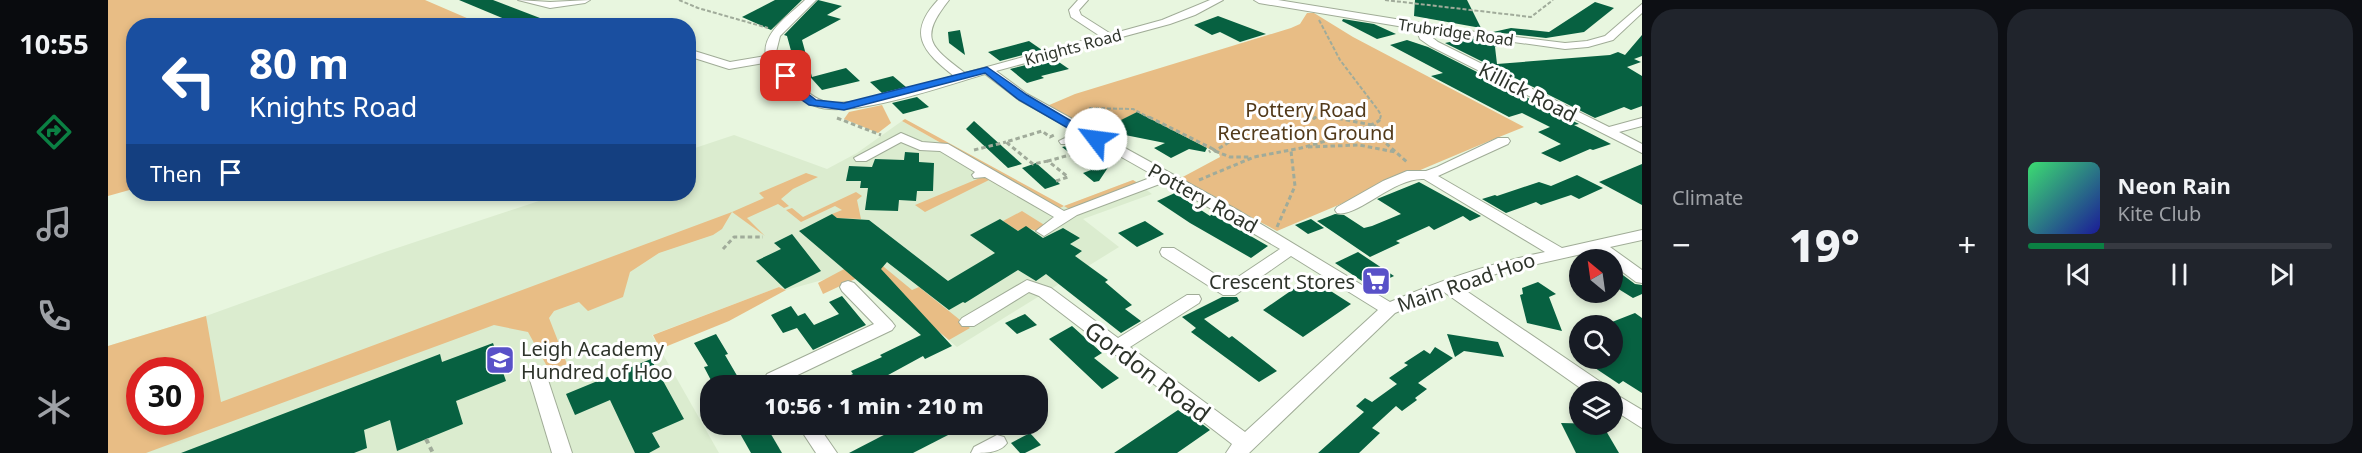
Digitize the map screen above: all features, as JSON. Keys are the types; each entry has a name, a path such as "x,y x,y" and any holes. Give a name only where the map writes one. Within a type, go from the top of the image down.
{"street":[{"path":"523,0 550,5 585,0"},
{"path":"811,0 779,30 771,41 771,58 803,96 813,103"},
{"path":"944,0 929,17 925,37 933,54 962,76"},
{"path":"1083,0 1074,10 1076,17 1109,37"},
{"name":"Knights Road","path":"813,103 837,107 852,106 1182,17 1218,0"},
{"name":"Trubridge Road","path":"1258,0 1536,44 1577,45 1596,43 1609,38 1642,7"},
{"path":"1307,9 1322,0"},
{"name":"Killick Road","path":"1421,27 1424,36 1432,43 1642,149"},
{"path":"696,55 729,66 771,58"},
{"name":"Pottery Road","path":"987,70 1023,98 1271,236 1389,309"},
{"path":"1607,132 1642,122"},
{"path":"1060,138 1086,133"},
{"path":"861,158 901,137 920,146 943,147 983,173 1064,217"},
{"path":"1426,175 1503,141"},
{"path":"1341,210 1412,174 1426,175 1557,252"},
{"path":"1044,231 1072,212 1165,177"},
{"name":"Main Road Hoo","path":"1241,448 1389,309 1445,285 1499,267 1557,252 1642,235"},
{"path":"1596,244 1642,278"},
{"path":"1168,252 1229,291 1291,249"},
{"path":"1445,285 1585,381"},
{"name":"Gordon Road","path":"968,322 1027,286 1045,292 1117,347 1241,448"},
{"path":"782,375 886,326 848,287"},
{"path":"1117,347 1193,299"},
{"path":"539,380 562,453"},
{"path":"1623,407 1642,420"},
{"path":"814,435 827,453"}],"path":[{"path":"679,0 698,8 779,30"},
{"path":"1385,0 1531,17 1552,0"},
{"path":"1089,108 1133,109 1230,157 1254,156 1301,148 1379,122 1381,115 1378,110 1340,60 1320,22 1307,9"},
{"path":"813,103 819,110 894,141"},
{"path":"1313,119 1318,116 1374,125"},
{"path":"1374,125 1380,138 1426,175"},
{"path":"1209,152 1251,128"},
{"path":"974,150 1042,131 1060,138"},
{"path":"1006,142 1033,164 1106,144"},
{"path":"1301,148 1359,145 1395,152"},
{"path":"1271,236 1284,214 1295,186 1291,150"},
{"path":"1184,186 1254,156"},
{"path":"1048,161 1068,177 1056,181"},
{"path":"723,249 726,241 731,238 747,235 763,237"},
{"path":"426,439 433,453"}],"shaded area":[{"path":"902,121 1057,209 1133,180 1152,194 1083,219 1119,247 957,347 863,269 786,290 779,287 652,335 700,420 700,435 709,435 719,453 108,453 108,346 206,316 385,252 539,201 696,201 696,148 734,135 827,169 857,153"}],"green space":[{"path":"108,0 425,0 467,18 126,18 126,191 108,196"},
{"name":"Pottery Road Recreation Ground","path":"1307,13 1314,13 1353,37 1524,127 1277,231 1179,179 1220,157 1219,154 1137,112 1097,133 1047,106 1075,94 1291,28 1300,24"},
{"path":"882,105 891,123 878,133 844,119 849,112"},
{"path":"905,119 1064,206 1058,209 902,121"},
{"path":"806,173 818,177 793,189 781,199 789,206 784,208 778,204 747,218 765,236 732,212 764,198 759,193"},
{"path":"987,175 1006,185 1001,187 989,180 925,212 915,205"},
{"path":"1133,180 1141,185 1069,209 1064,206"},
{"path":"856,192 862,196 857,200 861,219 837,218 832,214 842,210 835,206 801,222 786,210 792,208 803,217"},
{"path":"1022,211 1046,226 1041,233 1026,227 1018,231 1003,221"},
{"path":"732,212 722,229 713,235 659,253 630,272 623,297 588,311 579,302 554,311 549,318 567,364 549,370 528,332 494,325 204,432 204,357 126,357 126,435 195,435 146,453 108,453 108,346 206,316 221,402"},
{"path":"867,253 912,290 919,287 970,328 949,340 868,273 823,294 818,283 846,268"},
{"path":"779,287 786,290 729,321 660,349 653,335"}],"building":[{"path":"459,0 493,0 540,18 502,18"},
{"path":"775,0 802,0 771,30 742,17"},
{"path":"818,0 842,6 827,15 841,19 802,40 812,77 846,68 860,81 822,90 793,58 787,36 784,35"},
{"path":"1415,0 1467,0 1481,28 1414,16"},
{"path":"1595,2 1614,8 1584,32 1546,38 1493,32 1511,28 1549,32"},
{"path":"1218,16 1266,34 1240,42 1220,32 1212,35 1194,25"},
{"path":"1343,19 1374,24 1396,34 1377,39 1342,21"},
{"path":"960,30 965,55 949,43 948,32"},
{"path":"1642,35 1642,56 1634,59 1641,62 1627,67 1642,76 1642,106 1631,110 1624,107 1595,118 1445,43 1468,38 1512,44 1495,47 1497,64 1610,55 1618,52 1625,55"},
{"path":"1407,40 1428,47 1579,124 1574,125 1611,144 1590,149 1560,162 1541,153 1561,144 1538,132 1550,127 1522,113 1509,117 1431,76 1443,73 1390,45"},
{"path":"1029,41 1042,50 1000,61 988,52"},
{"path":"1053,58 1069,69 1041,76 1044,78 1027,83 1010,69"},
{"path":"893,76 906,87 882,93 870,82"},
{"path":"917,97 929,107 903,114 892,103"},
{"path":"1137,112 1207,148 1205,152 1189,149 1171,158 1154,148 1165,143 1125,135 1109,126"},
{"path":"974,121 1022,164 1008,168 966,129"},
{"path":"1077,144 1104,166 1111,163 1099,181 1094,182 1083,173 1091,170 1062,147"},
{"path":"905,152 919,153 919,162 934,163 933,191 917,191 916,201 899,200 898,211 865,210 868,188 860,188 861,181 846,181 849,166 872,167 875,159 904,160"},
{"path":"1036,163 1060,184 1045,189 1022,168"},
{"path":"1642,164 1642,205 1599,182"},
{"path":"1577,175 1603,188 1579,199 1571,195 1541,205 1536,202 1506,213 1482,199 1539,182 1551,186"},
{"path":"1419,182 1481,216 1470,221 1463,216 1434,230 1429,226 1396,241 1400,243 1370,257 1317,221 1335,214 1344,215 1364,228 1372,226 1401,214 1377,199"},
{"path":"1175,193 1210,216 1212,214 1268,246 1251,258 1157,201"},
{"path":"832,214 837,218 869,220 948,281 995,253 970,235 1000,219 1018,231 1026,226 1043,238 1063,228 1080,238 1070,244 1082,251 1075,256 1108,280 1105,282 1132,305 1125,309 1141,321 1121,333 1046,274 1036,281 1018,270 965,303 949,310 887,262 881,269 952,346 925,359 923,356 888,375 851,375 853,374 851,371 921,335 799,231"},
{"path":"1311,219 1324,228 1308,234 1295,225"},
{"path":"1145,221 1164,234 1137,247 1118,233"},
{"path":"792,234 821,271 785,289 756,261 781,249 774,243"},
{"path":"1358,252 1394,276 1371,287 1335,263"},
{"path":"1623,275 1635,284 1642,285 1642,294 1633,298 1623,292"},
{"path":"1305,281 1321,291 1326,288 1351,304 1303,337 1263,310"},
{"path":"1538,282 1556,294 1549,297 1562,331 1527,323 1520,295 1523,294 1522,288"},
{"path":"842,296 866,325 813,350 797,328 783,333 771,315 791,306 798,316 805,313 814,325 839,314 829,302"},
{"path":"1222,297 1237,297 1239,301 1204,319 1229,338 1232,336 1277,371 1259,382 1191,332 1196,328 1182,317"},
{"path":"1635,313 1642,318 1642,393 1623,381 1614,381 1596,369 1623,369 1623,318"},
{"path":"1025,314 1037,325 1017,334 1005,323"},
{"path":"1072,326 1102,353 1094,358 1119,378 1102,389 1049,339"},
{"path":"716,334 737,375 708,375 704,367 708,366 694,343"},
{"path":"1447,334 1498,342 1504,357 1464,351 1455,357"},
{"path":"493,343 506,381 456,401 463,424 397,451 390,420 364,430 367,448 354,453 181,453 440,354 442,362"},
{"path":"1435,347 1453,358 1418,383 1427,389 1415,398 1417,400 1402,411 1396,406 1372,428 1380,433 1359,453 1318,453 1364,412 1356,406 1365,398 1372,402 1397,384 1389,378 1408,365 1404,363 1424,350 1430,354"},
{"path":"651,359 684,419 652,433 660,447 649,453 635,453 610,400 575,415 566,394"},
{"path":"1178,410 1185,415 1188,413 1210,430 1177,453 1114,453"},
{"path":"1561,423 1569,423 1569,435 1608,435 1619,453 1576,453"},
{"path":"741,435 771,435 782,453 751,453"},
{"path":"884,435 948,435 913,453 849,453"},
{"path":"1026,435 1032,435 1041,445 1020,453 1011,443"}],"place":[{"name":"Crescent Stores","path":"1376,281"},
{"name":"Leigh Academy Hundred of Hoo","path":"500,360"}],"route":[{"path":"786,76 803,96 813,103 844,107 987,70 1023,98 1096,139"}]}
